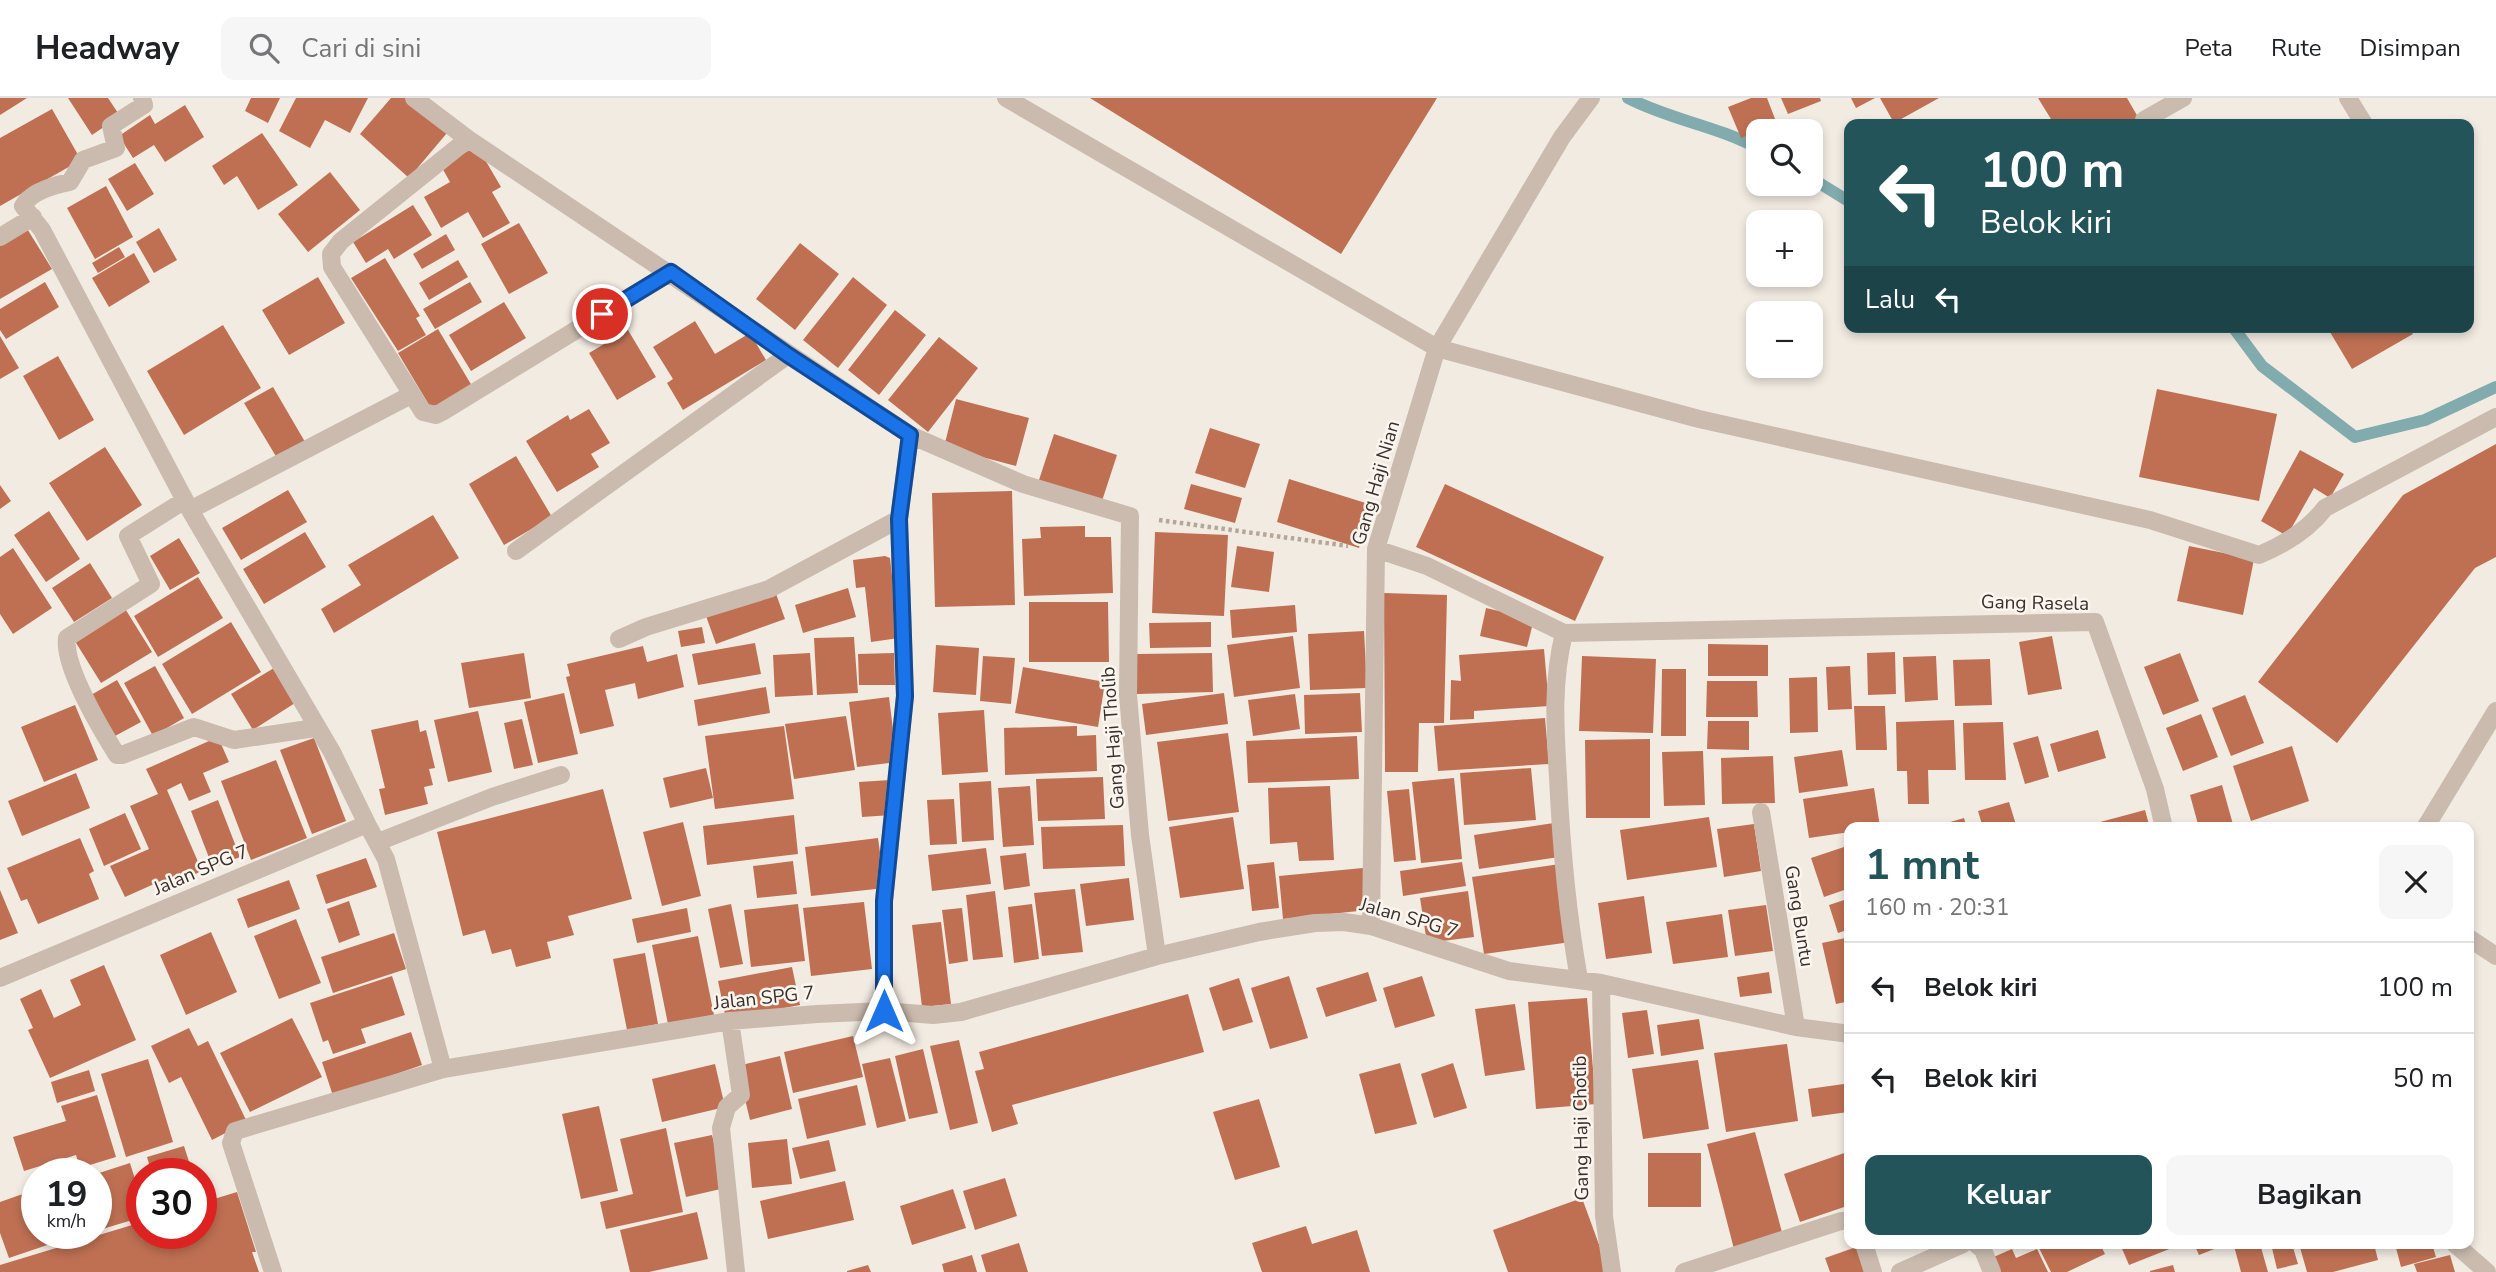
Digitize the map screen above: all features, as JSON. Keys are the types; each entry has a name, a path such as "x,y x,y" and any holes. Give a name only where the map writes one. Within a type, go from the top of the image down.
{"street":[{"path":"142,98 144,105 111,126 116,148 82,160 70,182 43,190 23,206 33,217 187,505 315,728 332,752 378,842 386,859 443,1069"},
{"path":"414,98 468,139 671,272 788,355 910,435 1023,484 1130,516"},
{"path":"1006,98 1437,348 1699,419 2150,520 2259,555 2283,543 2325,509 2496,417"},
{"name":"Gang Haji Nian","path":"1371,926 1376,549 1437,348 1562,137 1591,98"},
{"path":"2146,119 2183,98"},
{"path":"2348,98 2361,119"},
{"path":"468,139 341,241 331,254 332,267 423,412 436,415 442,412 671,272"},
{"path":"0,237 33,217"},
{"path":"516,551 788,355"},
{"path":"315,728 234,740 194,727 117,755 76,675 68,653 67,638 151,584 128,536 411,395"},
{"path":"884,1011 884,901 905,696 899,519 910,435"},
{"name":"Gang Haji Tholib","path":"1130,516 1128,695 1140,835 1157,956"},
{"path":"619,639 646,627 769,589 899,519"},
{"path":"1376,549 1427,566 1564,633 1555,673 1554,703 1560,831 1579,979"},
{"name":"Gang Rasela","path":"1564,633 1758,626 2095,622 2155,789 2163,822"},
{"path":"2429,822 2496,711"},
{"path":"378,842 492,797 561,775"},
{"name":"Gang Buntu","path":"1761,812 1796,1027"},
{"name":"Jalan SPG 7","path":"0,978 367,824"},
{"name":"Jalan SPG 7","path":"273,1272 231,1143 235,1131 443,1069 730,1021 884,1011 933,1015 961,1012 1157,956 1315,922 1371,926 1509,971 1601,983 1796,1027 1844,1033"},
{"path":"2474,941 2496,956"},
{"name":"Gang Haji Chotib","path":"1601,983 1604,1216 1612,1272"},
{"path":"730,1021 741,1095 727,1107 721,1128 736,1272"},
{"path":"1685,1272 1844,1221"},
{"path":"1866,1249 1873,1272"},
{"path":"1900,1272 1952,1249"},
{"path":"1982,1249 1992,1272"},
{"path":"2461,1249 2484,1269"},
{"path":"2462,1272 2484,1269"}],"path":[{"path":"1130,516 1376,549"}],"building":[{"path":"0,98 27,98 0,115"},
{"path":"68,98 108,98 120,116 92,135"},
{"path":"251,98 280,98 268,123 245,111"},
{"path":"296,98 368,98 350,133 325,120 310,148 279,131"},
{"path":"391,98 408,98 447,133 409,178 360,134"},
{"path":"1090,98 1437,98 1341,254"},
{"path":"1751,98 1767,98 1775,119 1746,119 1746,136 1741,138 1728,107"},
{"path":"1781,98 1820,98 1821,101 1788,114"},
{"path":"1851,98 1875,98 1856,108"},
{"path":"1880,98 1939,98 1901,119 1892,119"},
{"path":"2038,98 2127,98 2139,119 2051,119"},
{"path":"185,105 204,137 165,162 154,145 133,158 119,136 150,115 155,124"},
{"path":"52,109 81,160 0,206 0,138"},
{"path":"262,133 298,185 258,210 237,176 224,185 212,166"},
{"path":"477,146 501,187 492,192 510,223 483,238 468,212 441,228 424,197 450,182 441,166"},
{"path":"135,163 154,194 127,211 108,179"},
{"path":"330,172 360,210 308,252 278,214"},
{"path":"106,186 133,237 95,259 67,208"},
{"path":"413,205 432,235 394,259 388,249 366,263 353,242"},
{"path":"519,223 548,273 509,294 481,244"},
{"path":"26,227 52,269 0,299 0,242"},
{"path":"159,228 177,260 154,273 136,242"},
{"path":"446,234 455,250 422,269 413,254"},
{"path":"800,243 839,274 795,330 756,299"},
{"path":"119,247 125,257 98,273 92,263"},
{"path":"134,253 150,282 109,307 92,278"},
{"path":"385,258 420,316 416,318 426,335 398,351 351,278"},
{"path":"458,260 468,277 429,300 419,283"},
{"path":"318,277 345,323 289,355 262,310"},
{"path":"853,277 887,305 838,368 803,340"},
{"path":"45,282 59,307 6,339 0,330 0,309"},
{"path":"470,282 482,302 435,329 423,309"},
{"path":"504,302 526,338 471,371 449,335"},
{"path":"895,310 926,335 879,395 848,370"},
{"path":"695,321 715,354 750,333 766,360 683,410 667,383 673,379 653,347"},
{"path":"223,325 261,388 184,435 147,371"},
{"path":"438,329 475,391 435,415 398,353"},
{"path":"628,330 656,377 617,400 589,353"},
{"path":"2331,333 2413,334 2352,369"},
{"path":"0,336 19,368 0,379"},
{"path":"939,337 978,368 928,432 888,400"},
{"path":"58,356 94,420 59,440 23,376"},
{"path":"273,387 308,447 280,463 244,403"},
{"path":"2157,389 2277,414 2259,501 2139,477"},
{"path":"956,399 1029,418 1016,466 944,447"},
{"path":"589,409 610,443 591,454 599,467 557,492 526,441 568,415 570,420"},
{"path":"1210,428 1260,444 1245,488 1195,473"},
{"path":"1054,434 1117,455 1102,501 1039,480"},
{"path":"2496,444 2496,557 2475,568 2337,743 2258,682 2403,495"},
{"path":"105,447 142,505 87,541 49,483"},
{"path":"2300,450 2344,474 2330,498 2314,488 2287,536 2261,521"},
{"path":"516,456 552,517 504,545 469,484"},
{"path":"1289,479 1372,505 1359,548 1277,522"},
{"path":"1191,484 1242,498 1235,523 1184,509"},
{"path":"1445,484 1604,557 1575,621 1416,547"},
{"path":"0,485 11,501 0,509"},
{"path":"288,490 307,522 241,560 222,528"},
{"path":"1012,491 1015,605 935,607 932,493"},
{"path":"49,511 80,559 46,582 14,535"},
{"path":"433,515 459,558 334,633 321,609 361,585 348,565"},
{"path":"1085,526 1085,537 1111,537 1113,593 1024,596 1022,539 1041,538 1040,527"},
{"path":"305,532 326,567 264,604 243,569"},
{"path":"1155,532 1228,535 1224,616 1152,613"},
{"path":"179,538 200,573 170,590 150,556"},
{"path":"1237,546 1274,552 1269,592 1231,587"},
{"path":"2189,546 2254,559 2243,615 2177,601"},
{"path":"13,548 52,608 13,634 0,614 0,557"},
{"path":"885,556 890,558 899,638 871,642 865,587 856,588 853,560"},
{"path":"90,563 112,598 74,622 52,588"},
{"path":"198,577 223,618 158,657 134,616"},
{"path":"848,588 856,617 803,633 795,605"},
{"path":"775,591 785,619 716,644 706,616"},
{"path":"1384,593 1447,595 1444,723 1419,723 1418,772 1385,772"},
{"path":"1029,602 1108,602 1109,662 1029,662"},
{"path":"1295,605 1297,632 1232,638 1230,610"},
{"path":"124,607 152,652 101,683 73,638"},
{"path":"1486,608 1534,619 1527,647 1480,636"},
{"path":"231,622 261,672 192,714 162,664"},
{"path":"1211,622 1211,647 1150,648 1149,623"},
{"path":"702,627 705,643 681,647 678,631"},
{"path":"1364,631 1367,688 1310,690 1308,634"},
{"path":"1293,636 1300,688 1234,697 1227,645"},
{"path":"2052,636 2062,689 2028,695 2019,642"},
{"path":"854,637 858,693 817,695 814,638"},
{"path":"755,643 761,674 698,685 692,654"},
{"path":"1708,644 1768,645 1768,676 1708,676"},
{"path":"936,645 979,648 976,695 933,692"},
{"path":"643,646 647,662 677,654 684,687 638,699 635,683 605,690 614,726 580,734 566,677 570,676 567,664"},
{"path":"1544,649 1549,706 1474,711 1474,719 1450,720 1451,680 1461,681 1459,655"},
{"path":"1895,652 1896,694 1868,695 1867,653"},
{"path":"524,653 531,698 469,708 461,663"},
{"path":"810,653 813,695 775,697 773,655"},
{"path":"894,653 895,685 859,685 858,654"},
{"path":"1212,653 1213,692 1137,694 1137,654"},
{"path":"2180,653 2199,701 2163,715 2144,667"},
{"path":"983,656 1015,658 1011,704 980,701"},
{"path":"1582,656 1656,659 1653,733 1579,731"},
{"path":"1936,656 1938,700 1905,702 1903,657"},
{"path":"1990,659 1992,705 1955,706 1953,660"},
{"path":"155,666 184,718 153,736 124,683"},
{"path":"1850,666 1852,709 1828,710 1826,667"},
{"path":"1023,667 1105,682 1098,727 1015,713"},
{"path":"274,668 295,703 253,730 231,694"},
{"path":"1662,669 1686,669 1686,736 1661,736"},
{"path":"1817,677 1818,732 1790,733 1789,678"},
{"path":"117,680 141,722 115,736 91,695"},
{"path":"1707,681 1757,681 1758,717 1706,717"},
{"path":"766,687 770,713 698,726 694,700"},
{"path":"564,693 578,754 538,763 524,702"},
{"path":"1224,693 1228,724 1146,735 1142,704"},
{"path":"1360,693 1362,732 1305,734 1304,695"},
{"path":"1295,694 1300,729 1253,736 1248,700"},
{"path":"2245,695 2264,743 2231,756 2212,708"},
{"path":"889,697 897,762 857,767 849,702"},
{"path":"75,705 98,760 44,782 21,727"},
{"path":"1854,706 1885,706 1887,750 1856,750"},
{"path":"984,710 988,772 942,775 938,713"},
{"path":"478,711 492,772 448,782 434,720"},
{"path":"2201,714 2218,757 2183,771 2166,728"},
{"path":"846,716 855,770 794,779 785,724"},
{"path":"1545,718 1549,764 1438,771 1434,726"},
{"path":"522,719 533,765 514,769 504,723"},
{"path":"418,720 420,732 426,730 435,768 429,769 433,785 424,787 428,804 385,815 379,789 385,788 371,730"},
{"path":"1954,720 1956,770 1928,770 1929,804 1908,804 1907,771 1897,771 1896,722"},
{"path":"1708,721 1749,721 1749,750 1707,749"},
{"path":"2003,722 2006,780 1965,780 1963,723"},
{"path":"784,726 794,799 715,809 705,736"},
{"path":"1077,726 1077,736 1096,735 1097,771 1005,775 1004,728"},
{"path":"2098,730 2106,758 2058,772 2050,744"},
{"path":"1228,733 1239,812 1168,821 1157,742"},
{"path":"1357,736 1359,779 1248,783 1246,741"},
{"path":"2038,736 2049,777 2025,784 2013,743"},
{"path":"218,737 229,762 203,773 211,792 189,801 181,783 167,790 202,871 166,887 163,880 125,897 110,866 149,849 130,806 158,794 146,769"},
{"path":"314,738 346,821 312,834 280,750"},
{"path":"1650,739 1650,818 1586,818 1585,740"},
{"path":"2292,746 2309,801 2251,821 2233,766"},
{"path":"1842,750 1848,786 1799,793 1794,757"},
{"path":"1703,751 1705,805 1664,806 1662,752"},
{"path":"1773,756 1775,803 1722,804 1721,758"},
{"path":"276,760 307,838 251,860 221,781"},
{"path":"706,768 713,798 670,808 663,778"},
{"path":"1531,768 1536,820 1464,825 1460,773"},
{"path":"76,773 90,808 22,836 8,801"},
{"path":"1103,777 1105,819 1038,821 1036,779"},
{"path":"1454,778 1462,859 1421,863 1412,782"},
{"path":"890,780 892,815 862,817 859,782"},
{"path":"991,781 994,840 962,842 959,783"},
{"path":"2222,785 2232,822 2197,822 2190,795"},
{"path":"1030,786 1034,845 1003,847 998,788"},
{"path":"1330,786 1334,860 1299,861 1297,842 1270,844 1268,788"},
{"path":"1874,788 1879,822 1844,822 1844,833 1809,838 1803,799"},
{"path":"603,789 632,899 568,916 574,935 547,942 551,958 516,967 511,949 492,954 485,930 463,936 437,832"},
{"path":"1409,789 1416,860 1394,862 1387,791"},
{"path":"954,799 957,844 930,845 927,800"},
{"path":"218,800 240,857 213,868 191,811"},
{"path":"2009,802 2015,822 1981,822 1978,811"},
{"path":"2145,810 2148,822 2100,822"},
{"path":"125,813 141,849 104,866 89,829"},
{"path":"794,815 798,854 707,865 703,826"},
{"path":"1233,817 1244,889 1180,898 1169,827"},
{"path":"1709,817 1717,867 1627,880 1620,830"},
{"path":"683,822 701,896 662,906 643,832"},
{"path":"1554,823 1559,857 1479,869 1474,835"},
{"path":"1754,824 1761,871 1724,877 1717,829"},
{"path":"1123,825 1125,866 1043,869 1041,827"},
{"path":"80,838 94,871 89,874 99,899 38,924 27,899 21,901 7,868"},
{"path":"878,838 885,888 811,896 805,847"},
{"path":"1844,847 1844,890 1824,897 1811,858"},
{"path":"986,848 991,884 932,891 928,855"},
{"path":"1026,853 1030,886 1004,890 1000,856"},
{"path":"366,858 377,887 326,904 316,875"},
{"path":"793,861 797,894 757,898 753,866"},
{"path":"1274,862 1279,908 1252,911 1247,865"},
{"path":"1462,862 1466,886 1403,896 1400,871"},
{"path":"1560,864 1571,942 1484,954 1472,877"},
{"path":"1363,868 1368,910 1283,919 1279,876"},
{"path":"1129,878 1134,920 1086,926 1080,884"},
{"path":"289,880 300,909 248,928 237,899"},
{"path":"1075,889 1083,952 1042,956 1034,893"},
{"path":"0,890 18,933 0,940"},
{"path":"995,891 1003,957 973,960 966,895"},
{"path":"1468,891 1474,937 1427,943 1420,898"},
{"path":"1644,896 1652,953 1606,959 1598,903"},
{"path":"1844,900 1844,931 1838,933 1829,905"},
{"path":"349,901 360,935 339,943 327,909"},
{"path":"864,902 872,969 811,976 803,908"},
{"path":"731,904 743,964 720,968 708,909"},
{"path":"798,904 805,961 751,967 744,910"},
{"path":"1032,904 1039,959 1014,963 1008,907"},
{"path":"1766,905 1773,951 1735,956 1728,910"},
{"path":"687,908 691,932 637,943 632,919"},
{"path":"962,908 968,961 949,964 942,910"},
{"path":"1722,914 1728,957 1673,964 1666,922"},
{"path":"296,919 321,983 279,999 254,936"},
{"path":"941,922 951,1004 922,1007 912,925"},
{"path":"211,932 237,992 186,1015 160,955"},
{"path":"394,933 406,969 333,993 321,957"},
{"path":"698,936 714,1015 668,1024 652,945"},
{"path":"1844,938 1844,1002 1836,1004 1822,943"},
{"path":"645,953 658,1024 627,1030 613,959"},
{"path":"104,965 136,1040 50,1078 28,1030 33,1028 20,999 41,989 54,1018 81,1005 70,980"},
{"path":"792,967 800,1005 726,1019 718,981"},
{"path":"1368,972 1377,1001 1326,1017 1316,988"},
{"path":"1769,972 1772,993 1740,997 1737,977"},
{"path":"392,976 405,1015 361,1029 366,1043 333,1054 328,1040 323,1042 310,1003"},
{"path":"1289,976 1308,1038 1270,1049 1251,988"},
{"path":"1422,976 1435,1016 1395,1028 1383,988"},
{"path":"1239,978 1253,1022 1223,1031 1209,988"},
{"path":"1188,994 1204,1052 1012,1105 1018,1124 992,1132 975,1071 984,1069 979,1052"},
{"path":"1587,998 1596,1104 1536,1109 1528,1002"},
{"path":"1515,1004 1525,1070 1485,1076 1475,1009"},
{"path":"1647,1010 1654,1054 1628,1058 1622,1013"},
{"path":"292,1018 322,1077 250,1112 220,1053"},
{"path":"1699,1019 1704,1049 1661,1056 1657,1025"},
{"path":"189,1028 198,1046 208,1041 247,1122 212,1140 181,1077 169,1083 151,1046"},
{"path":"411,1032 422,1065 333,1096 322,1062"},
{"path":"853,1036 863,1077 793,1093 784,1052"},
{"path":"959,1040 978,1123 950,1130 930,1046"},
{"path":"1787,1044 1798,1121 1726,1132 1714,1053"},
{"path":"923,1049 938,1113 909,1119 895,1056"},
{"path":"780,1056 792,1109 750,1120 737,1066"},
{"path":"890,1058 906,1121 877,1128 862,1064"},
{"path":"148,1059 173,1142 126,1157 101,1074"},
{"path":"1698,1060 1709,1129 1643,1139 1632,1069"},
{"path":"1400,1063 1417,1124 1375,1134 1359,1074"},
{"path":"1453,1063 1467,1108 1434,1118 1421,1074"},
{"path":"715,1064 725,1107 662,1122 652,1079"},
{"path":"89,1070 95,1091 57,1103 51,1082"},
{"path":"1844,1084 1844,1113 1812,1117 1808,1089"},
{"path":"857,1085 866,1125 807,1139 798,1099"},
{"path":"97,1095 116,1157 77,1158 76,1155 66,1158 21,1158 21,1162 13,1137 66,1121 61,1106"},
{"path":"1259,1099 1280,1167 1235,1180 1213,1112"},
{"path":"599,1106 618,1191 581,1199 562,1114"},
{"path":"666,1128 683,1212 606,1229 600,1202 633,1194 620,1139"},
{"path":"1755,1132 1783,1236 1734,1249 1707,1144"},
{"path":"712,1135 725,1188 686,1197 674,1143"},
{"path":"787,1139 792,1184 752,1188 748,1143"},
{"path":"829,1140 836,1171 800,1179 792,1148"},
{"path":"184,1146 188,1158 147,1158"},
{"path":"1648,1153 1701,1153 1701,1207 1648,1207"},
{"path":"1844,1153 1844,1207 1800,1222 1784,1174"},
{"path":"126,1164 126,1222 112,1226 112,1169"},
{"path":"1005,1178 1017,1216 975,1230 963,1191"},
{"path":"845,1181 854,1220 768,1239 760,1201"},
{"path":"953,1189 966,1228 912,1245 900,1206"},
{"path":"237,1192 256,1252 252,1252 259,1272 0,1272 0,1265 53,1249 112,1249 112,1231 126,1227 126,1249 217,1249 217,1198"},
{"path":"21,1195 21,1249 36,1249 9,1258 0,1233 0,1202"},
{"path":"1582,1198 1609,1272 1508,1272 1493,1230"},
{"path":"697,1212 708,1259 649,1272 630,1272 620,1230"},
{"path":"1306,1226 1312,1244 1357,1230 1370,1272 1262,1272 1252,1243"},
{"path":"1019,1243 1028,1272 986,1272 981,1255"},
{"path":"1851,1249 1863,1249 1871,1272 1830,1272 1825,1258"},
{"path":"2012,1249 2016,1258 2037,1249 2048,1272 1995,1272 1989,1259"},
{"path":"2040,1249 2102,1249 2105,1254 2067,1272 2051,1272"},
{"path":"2122,1249 2169,1249 2129,1265"},
{"path":"2196,1249 2214,1249 2199,1255"},
{"path":"2235,1249 2261,1249 2268,1272 2241,1272"},
{"path":"2272,1249 2294,1249 2298,1264 2277,1269"},
{"path":"2300,1249 2375,1249 2378,1260 2333,1272 2307,1272"},
{"path":"2396,1249 2434,1249 2436,1257 2401,1267"},
{"path":"972,1255 977,1272 944,1272 942,1264"},
{"path":"2450,1255 2455,1272 2417,1272 2414,1264"},
{"path":"868,1265 871,1272 847,1272 847,1271"},
{"path":"2173,1265 2175,1272 2150,1272 2150,1271"}],"waterway":[{"path":"1628,98 1746,142"},
{"path":"1823,185 1844,198"},
{"path":"2237,333 2262,366 2355,437 2425,420 2496,387"}],"route":[{"path":"602,314 671,272 788,355 910,435 899,519 905,696 894,830 884,901 884,1011"}]}
